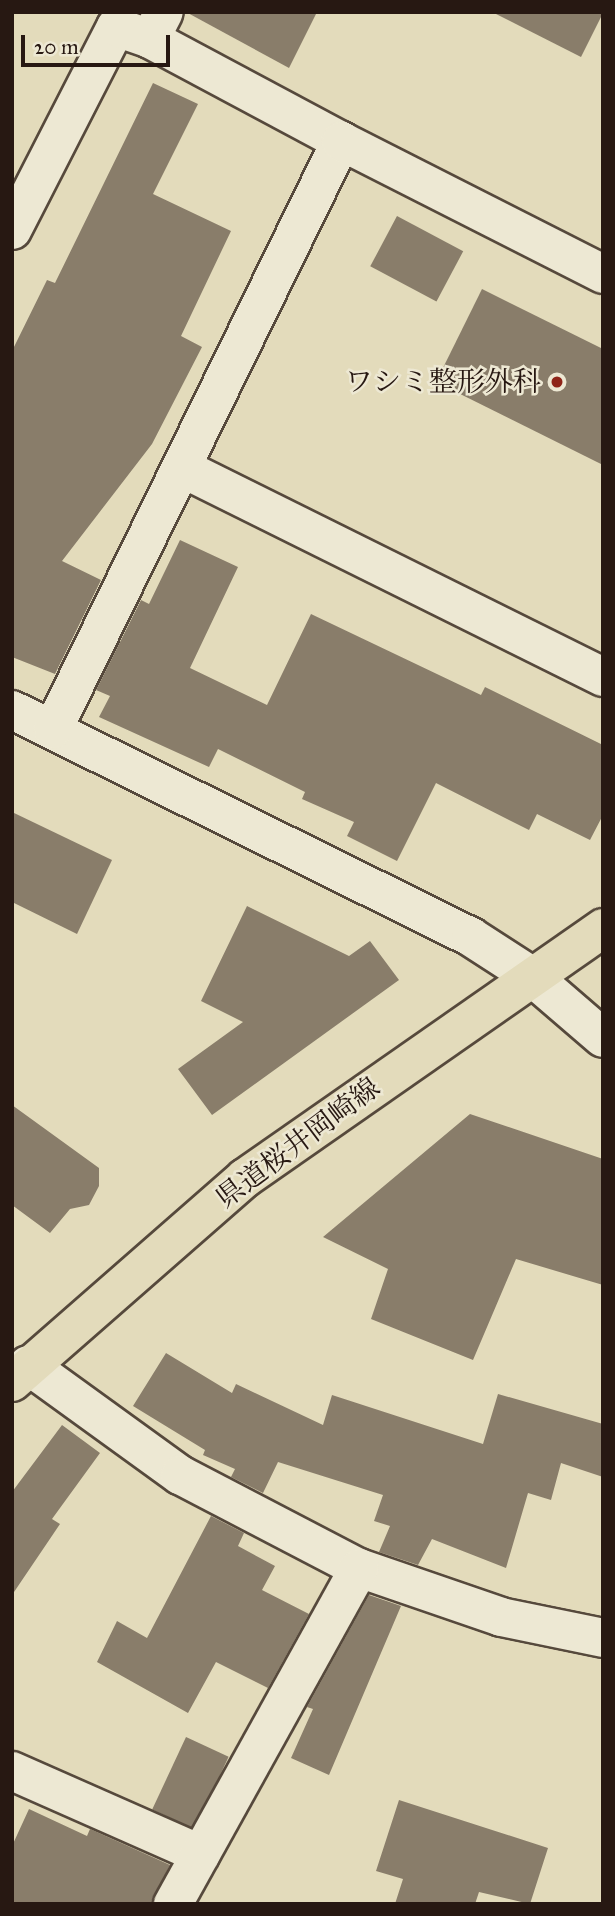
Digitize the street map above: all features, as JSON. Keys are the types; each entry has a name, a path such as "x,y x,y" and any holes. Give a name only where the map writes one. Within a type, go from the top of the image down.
{"main road":[{"name":"県道桜井岡崎線","path":"20,1373 245,1178 530,975 603,928"}],"street":[{"path":"12,230 116,27 157,26 341,141 603,274"},
{"path":"53,729 184,468 341,141"},
{"path":"184,468 603,677"},
{"path":"12,710 471,937 530,975 603,1038"},
{"path":"20,1373 180,1475 359,1568 501,1617 603,1638"},
{"path":"173,1904 359,1568"},
{"path":"12,1770 200,1854"}],"building":[{"path":"186,12 317,12 289,68"},
{"path":"492,12 603,12 603,13 581,57"},
{"path":"153,83 198,104 153,194 231,231 181,336 202,347 152,444 62,561 101,580 55,674 12,657 12,351 47,280 55,283"},
{"path":"397,216 463,251 436,302 370,266"},
{"path":"482,289 603,349 603,465 436,382"},
{"path":"180,540 238,567 190,668 267,705 311,614 481,695 485,687 603,745 603,815 590,840 537,814 529,830 436,783 397,861 347,836 354,822 302,799 305,792 218,749 209,767 99,717 110,696 96,690 141,600 149,604"},
{"path":"12,812 112,860 77,934 12,902"},
{"path":"247,906 349,956 370,941 399,980 212,1115 178,1069 243,1022 201,1001"},
{"path":"12,1105 99,1168 99,1186 89,1205 70,1209 50,1233 12,1205"},
{"path":"470,1114 603,1159 603,1285 516,1259 473,1360 371,1319 388,1269 323,1237"},
{"path":"166,1353 232,1393 236,1384 323,1425 332,1395 483,1444 498,1394 603,1424 603,1477 561,1463 551,1500 528,1493 506,1568 432,1539 418,1565 379,1552 390,1526 374,1521 383,1495 278,1462 263,1493 231,1477 235,1469 203,1455 205,1450 133,1406"},
{"path":"62,1425 100,1453 52,1519 60,1524 12,1595 12,1492"},
{"path":"211,1516 244,1533 238,1546 275,1566 262,1590 309,1614 268,1688 216,1662 188,1713 97,1662 117,1621 147,1638"},
{"path":"369,1595 401,1606 329,1775 291,1758 313,1709 307,1707"},
{"path":"186,1737 229,1757 195,1829 152,1810"},
{"path":"399,1800 548,1848 530,1904 479,1892 475,1904 395,1904 403,1879 376,1871"},
{"path":"29,1809 87,1836 90,1829 170,1865 151,1904 12,1904 12,1846"}],"place":[{"name":"ワシミ整形外科","path":"557,382"}]}
